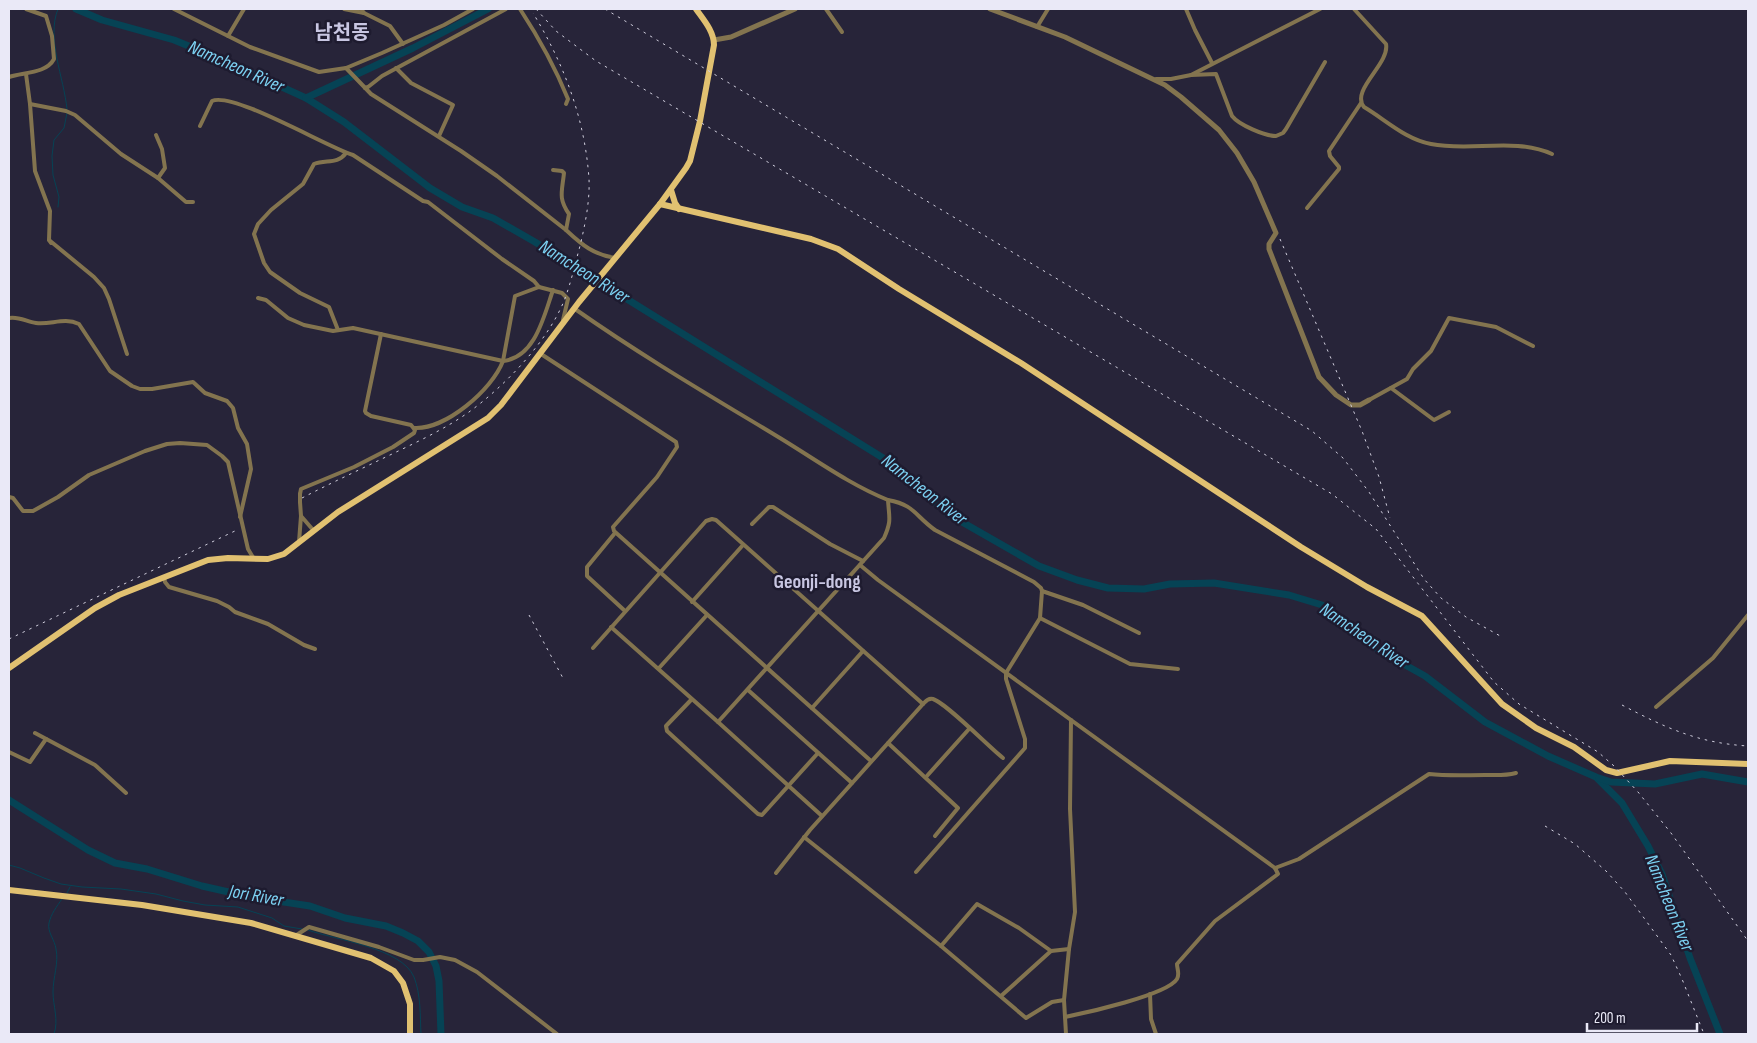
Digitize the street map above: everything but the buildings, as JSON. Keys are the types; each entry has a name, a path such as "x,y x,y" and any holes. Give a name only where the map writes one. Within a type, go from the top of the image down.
{"main road":[{"path":"9,668 107,600 208,560 228,558 254,559 279,556 299,543 338,512 488,418 501,405 574,309 660,204 690,161 714,51 714,40 696,9"},
{"path":"671,190 679,209"},
{"path":"660,204 811,239 838,249 1021,363 1301,547 1367,587 1422,616 1502,704 1528,723 1574,747 1606,770 1617,773 1670,762 1748,764"},
{"path":"9,890 160,908 251,923 376,960 398,975 406,987 409,997 410,1034"}],"street":[{"path":"9,77 26,74 46,66 54,58 52,36 46,16 26,9"},
{"path":"174,9 250,47 319,72 348,70 473,9"},
{"path":"228,36 244,9"},
{"path":"344,9 363,11 390,26 403,44"},
{"path":"365,88 396,68 506,9"},
{"path":"520,9 541,40 558,72 568,98 566,104"},
{"path":"714,40 731,37 795,9"},
{"path":"826,9 842,32"},
{"path":"990,9 1065,37 1154,79 1165,85 1204,116 1225,137 1238,153 1248,171 1276,233 1268,244 1269,249 1317,372 1331,390 1345,402 1356,406 1407,379 1413,369 1431,351 1449,318 1496,327 1533,346"},
{"path":"1037,27 1048,9"},
{"path":"1186,9 1212,63"},
{"path":"1306,9 1307,14"},
{"path":"1191,75 1320,9"},
{"path":"1354,9 1386,44 1385,55 1366,84 1360,98 1364,107 1409,137 1431,144 1452,146 1526,146 1539,148 1552,154"},
{"path":"1154,79 1216,74 1235,120 1260,132 1276,136 1286,129 1325,62"},
{"path":"396,68 411,83 453,105 439,136"},
{"path":"348,70 370,94 439,136 497,176 594,252 602,256 616,258"},
{"path":"26,74 36,171 40,187 50,211 50,241 104,288 126,354"},
{"path":"200,126 212,101 218,99 229,100 363,161 423,201 428,202 540,287 562,293 568,299 561,326"},
{"path":"1307,208 1339,169 1330,156 1329,151 1361,103"},
{"path":"30,104 66,111 75,115 121,154 158,178 186,202 192,202"},
{"path":"156,135 166,168 158,178"},
{"path":"338,330 329,307 300,293 274,276 266,268 254,234 258,224 271,210 303,184 314,164 335,162 346,153"},
{"path":"553,170 564,173 562,204 569,214 566,230"},
{"path":"381,334 365,410 366,414 414,428 428,428 469,404 490,384 503,361 515,296 540,287"},
{"path":"258,298 266,300 279,312 294,321 317,329 333,331 353,328 509,361 519,356 540,328 553,290"},
{"path":"574,309 618,340 866,490 913,509 924,522 935,530 1039,586 1042,591 1040,618 1006,673 1006,679 1025,739 1025,748 916,872"},
{"path":"9,318 35,323 65,320 77,323 110,371 132,386 152,389 193,382 208,396 227,401 231,404 235,411 238,428 247,444 251,463 240,517"},
{"path":"541,354 676,442 677,447 657,477 613,527 616,533 871,761"},
{"path":"1391,388 1434,420 1449,412"},
{"path":"299,543 300,489 354,467 393,447 410,437 414,433 414,428"},
{"path":"9,497 13,498 23,511 33,512 58,498 89,475 145,451 167,444 189,443 206,445 228,462 248,549 254,559"},
{"path":"718,722 884,538 890,521 888,500"},
{"path":"752,524 769,507 773,507 861,563 878,580 1275,868 1278,874 1215,921 1187,951 1177,964 1178,974 1174,982 1150,994 1098,1010 1065,1017"},
{"path":"300,516 314,531"},
{"path":"593,648 708,520 716,520 923,704"},
{"path":"616,533 587,567 586,572 587,576 625,611"},
{"path":"692,602 743,545"},
{"path":"164,577 169,587 217,601 235,612 268,624 304,645 315,649"},
{"path":"1042,591 1047,591 1083,605 1139,633"},
{"path":"658,668 707,614"},
{"path":"1656,706 1713,658 1748,615"},
{"path":"1040,618 1130,664 1178,669"},
{"path":"611,627 822,816"},
{"path":"812,708 863,651"},
{"path":"748,690 852,783"},
{"path":"776,874 822,816 928,699 932,699 945,708 1003,758"},
{"path":"691,700 666,726 668,734 762,815 818,753"},
{"path":"1062,1034 1066,1032 1064,1000 1075,912 1070,809 1071,720"},
{"path":"926,778 969,729"},
{"path":"36,733 95,764 126,794"},
{"path":"9,752 30,762 46,738"},
{"path":"888,743 958,808 935,836"},
{"path":"1275,868 1299,859 1429,774 1442,776 1502,776 1516,773"},
{"path":"804,837 941,946 1026,1018 1052,1002 1064,1000"},
{"path":"941,946 978,904 1019,928 1051,952"},
{"path":"295,936 305,929 311,928 410,959 423,960 440,957 455,960 472,969 557,1034"},
{"path":"1001,996 1051,952 1069,950"},
{"path":"1150,994 1151,1019 1156,1034"}],"waterway":[{"path":"58,9 55,20 55,45 67,109"},
{"name":"Namcheon River","path":"76,9 102,20 174,40 306,98 344,122 430,188 462,207 493,218 535,242 896,466 948,514 1039,566 1077,580 1108,588 1144,589 1170,584 1214,583 1289,595 1322,605 1347,628 1382,652 1425,676 1485,722 1548,756 1596,777 1622,803 1648,846 1662,874 1690,958 1720,1034"},
{"path":"306,98 413,48 488,9"},
{"path":"58,207 59,197 53,175 52,156 54,140 64,128 67,113"},
{"path":"1599,778 1611,782 1655,784 1702,774 1748,782"},
{"name":"Jori River","path":"9,800 88,850 115,863 147,869 202,886 251,897 310,906 345,918 386,926 418,941 429,952 436,966 439,981 441,1034"},
{"path":"9,865 61,884 121,889 156,894 205,905 238,907 272,918 284,926 302,929"},
{"path":"67,893 70,887"},
{"path":"54,1034 56,1018 53,992 57,954 49,926 53,913 62,899"},
{"path":"308,930 367,946 383,952 407,967 414,977 418,991 421,1034"}],"railway":[{"path":"536,9 556,31 596,61 1332,494 1376,529 1494,682 1519,704 1598,752 1614,766 1671,833 1748,941"},
{"path":"605,9 1312,431 1343,458 1369,492 1424,579 1441,598 1466,617 1502,637"},
{"path":"302,498 431,435 469,412 497,389 524,362 557,316 571,280 580,246 587,213 589,179 583,135 571,93 554,52 533,13"},
{"path":"1280,239 1362,431 1379,477 1390,518"},
{"path":"9,639 237,530"},
{"path":"529,615 564,680"},
{"path":"1622,705 1653,721 1698,738 1713,742 1748,746"},
{"path":"1545,826 1575,844 1606,871 1625,892 1671,955 1704,1034"}],"district":[{"name":"남천동","path":"342,33"},
{"name":"Geonji-dong","path":"817,582"}]}
